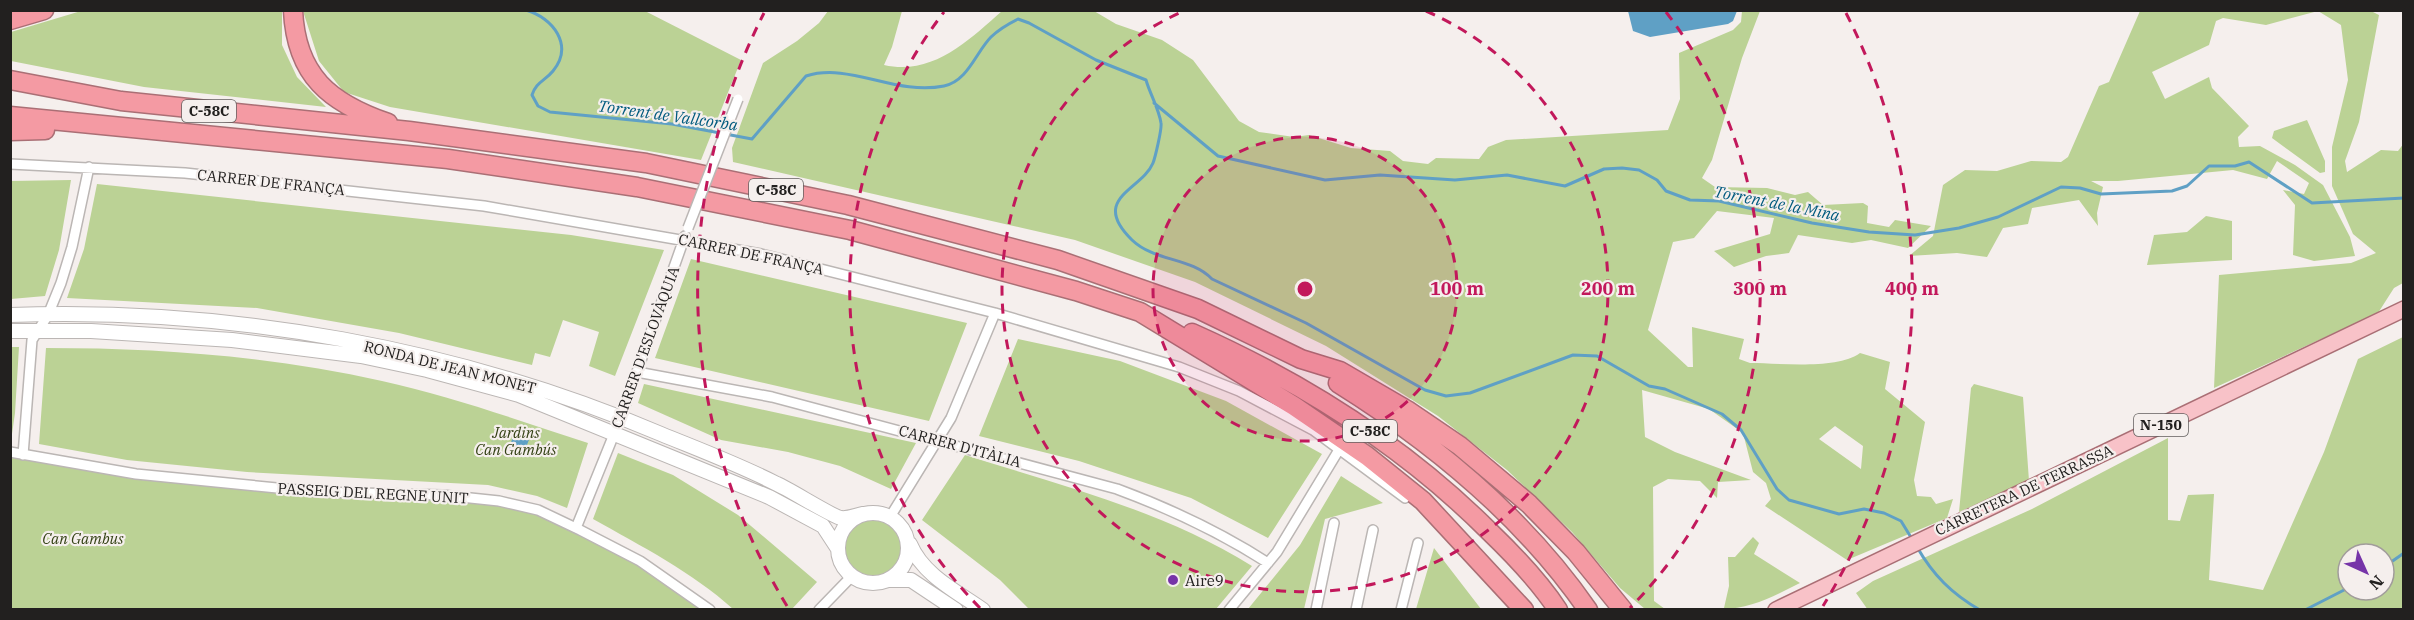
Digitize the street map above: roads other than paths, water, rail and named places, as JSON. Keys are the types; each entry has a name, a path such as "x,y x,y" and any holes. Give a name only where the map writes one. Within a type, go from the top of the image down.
{"highway":[{"path":"10,20 44,10"},
{"path":"293,10 294,28 305,64 330,96 354,111 409,131"},
{"name":"C-58C","path":"10,80 121,101 409,131 646,163 934,226 1058,260 1187,305 1301,359 1420,438 1478,486 1539,546 1588,609"},
{"name":"C-58C","path":"10,116 129,130 448,159 637,187 850,230 1030,278 1140,312 1245,357 1292,381 1352,418 1461,503 1520,561 1558,609"},
{"path":"10,130 129,130"},
{"path":"1140,312 1294,406 1423,501 1524,609"},
{"path":"1301,359 1358,380 1416,415 1468,452 1529,504 1576,552 1623,609"}],"main road":[{"name":"CARRETERA DE TERRASSA","path":"1776,609 2403,309"}],"street":[{"name":"CARRER D'ESLOVÀQUIA","path":"576,528 621,417 688,228 738,99"},
{"name":"CARRER DE FRANÇA","path":"10,164 185,172 473,204 761,254 995,313 1179,367 1239,391 1313,430 1440,521"},
{"path":"24,455 32,340 48,315 72,247 90,167"},
{"path":"890,517 938,440 968,379 995,313"},
{"name":"RONDA DE JEAN MONET","path":"10,315 171,319 287,330 431,358 488,373 621,417 776,483 840,518 863,514"},
{"name":"RONDA DE JEAN MONET","path":"10,331 214,338 360,356 510,392 769,497 823,526 838,549"},
{"name":"CARRER D'ITÀLIA","path":"637,372 772,397 938,440 1127,493 1169,508 1226,536 1269,563"},
{"path":"1229,609 1269,563 1317,490 1340,448"},
{"name":"PASSEIG DEL REGNE UNIT","path":"10,452 169,478 318,492 442,495 499,501 537,510 576,528 640,561 710,609"},
{"path":"956,609 911,580 865,582 852,576 841,561 838,549 842,531 852,520 863,514 872,513 890,517 900,525 916,560 929,572 983,609"},
{"path":"1316,609 1334,523"},
{"path":"1356,609 1373,530"},
{"path":"887,580 898,573 905,563 908,540"},
{"path":"1401,609 1418,543"},
{"path":"819,609 852,576"}],"water":[{"path":"1628,11 1737,11 1733,21 1728,24 1650,37 1633,31"},
{"path":"517,427 532,432 523,455 508,450"}],"waterway":[{"name":"Torrent de Vallcorba","path":"526,10 545,19 558,34 561,42 559,61 553,71 536,87 532,95 538,106 550,112 672,124 752,139 806,76 839,73 908,87 944,86 952,83 965,72 986,43 1000,29 1018,19 1029,23 1096,60 1146,80 1161,123 1158,143 1153,163 1122,196 1117,204 1116,214 1120,226 1141,247 1194,267 1212,279 1306,323 1425,390 1446,396 1470,393 1573,355 1597,356 1649,386 1665,389 1722,414 1741,430 1777,489 1789,500 1839,514 1864,509 1884,513 1901,521 1912,539"},
{"name":"Torrent de la Mina","path":"1154,103 1218,156 1325,180 1380,175 1455,180 1507,175 1565,186 1604,169 1622,168 1639,170 1657,180 1666,191 1690,200 1719,201 1812,223 1869,232 1915,235 1959,228 1998,217 2061,187 2080,188 2101,194 2172,191 2187,186 2209,166 2235,166 2249,162 2312,203 2404,198"},
{"name":"Torrent de Vallcorba","path":"1917,547 1944,583 1980,610"},
{"name":"Torrent de Vallcorba","path":"2396,559 2404,553"},
{"name":"Torrent de Vallcorba","path":"2305,610 2336,594"},
{"name":"Torrent de Vallcorba","path":"2213,610 2257,610"}],"place":[{"name":"Aire9","path":"1173,580"}],"park label":[{"name":"Jardins Can Gambús","path":"516,440"},
{"name":"Can Gambus","path":"83,538"}]}
